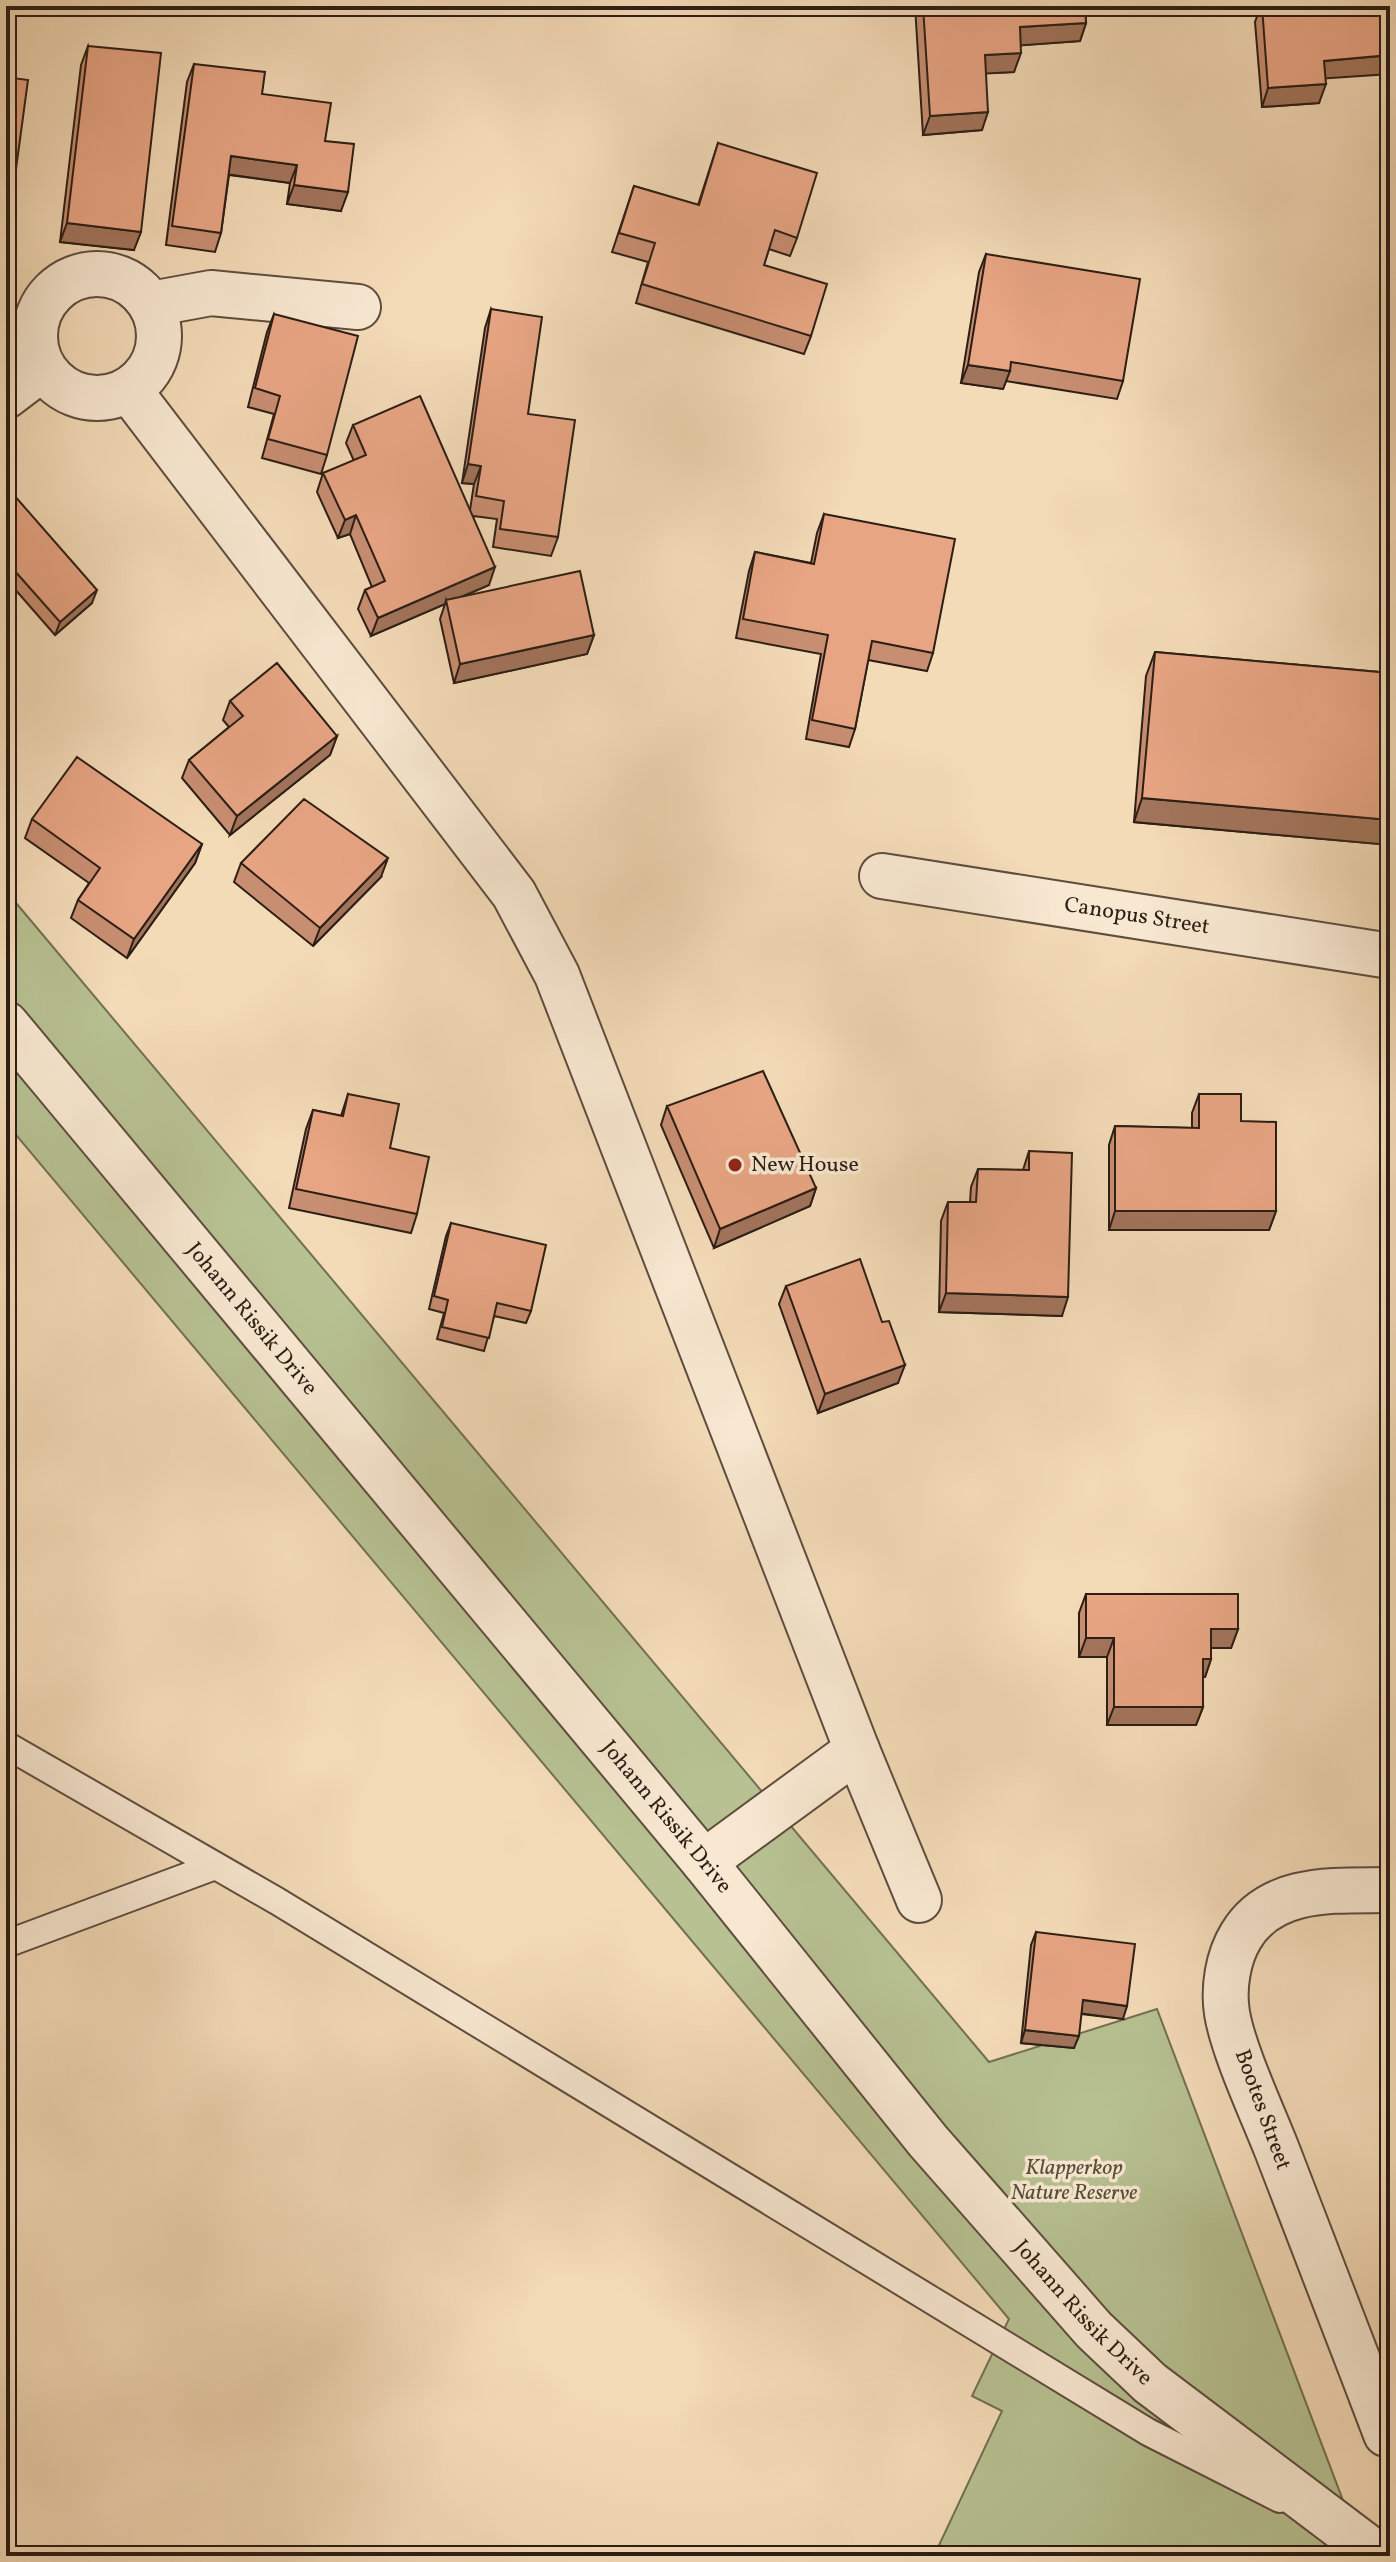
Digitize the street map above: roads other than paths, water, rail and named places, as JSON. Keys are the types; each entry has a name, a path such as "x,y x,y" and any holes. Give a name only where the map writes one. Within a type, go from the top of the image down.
{"street":[{"path":"103,273 122,278 139,288 151,304 158,322 160,342 155,361 145,378 129,390 111,397 92,399 72,394 56,383 43,368 35,350 34,330 50,294 64,282 83,274 103,273"},
{"path":"151,304 211,293 358,307"},
{"path":"6,396 43,368"},
{"path":"129,390 490,861 536,931 563,990 857,1750 919,1900"},
{"name":"Canopus Street","path":"882,876 1390,956"},
{"name":"Johann Rissik Drive","path":"6,1024 704,1862 928,2141 1094,2330 1150,2383 1379,2556"},
{"path":"704,1862 857,1750"},
{"name":"Bootes Street","path":"1386,2434 1255,2094 1227,2015 1225,1989 1242,1934 1269,1908 1314,1891 1390,1890"}],"lane":[{"path":"6,1745 215,1866 1148,2432 1245,2483 1341,2528"},
{"path":"6,1944 215,1866"}],"place":[{"name":"New House","path":"735,1165"}],"park label":[{"name":"Klapperkop Nature Reserve","path":"1074,2180"}]}
